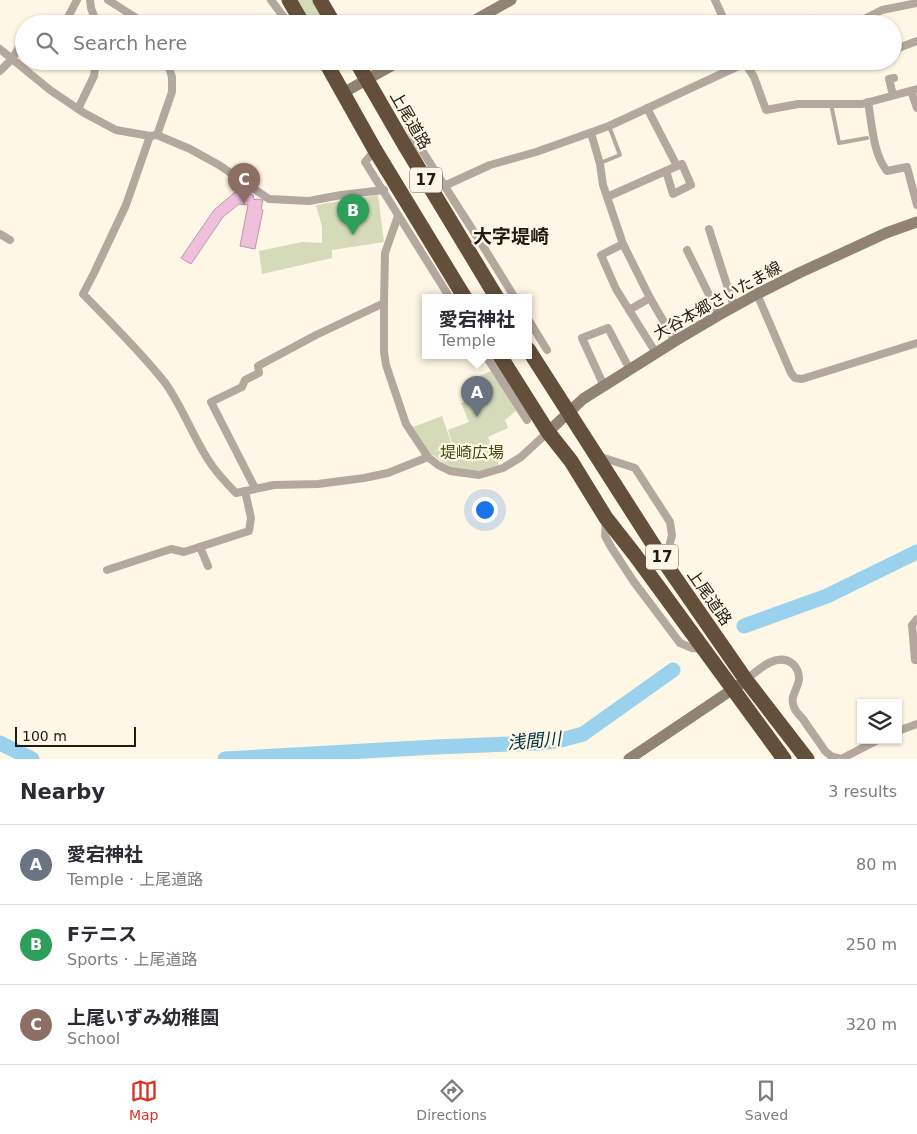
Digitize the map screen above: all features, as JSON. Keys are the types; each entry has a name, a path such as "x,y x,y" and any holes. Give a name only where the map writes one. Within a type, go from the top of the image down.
{"highway":[{"path":"289,0 298,15"},
{"path":"320,0 329,15"},
{"name":"17","path":"329,70 375,150 463,294"},
{"name":"上尾道路","path":"362,70 409,141 495,294"},
{"name":"上尾道路","path":"532,355 666,563 746,680 807,759"},
{"name":"17","path":"501,359 511,385 571,462 606,518 784,759"}],"main road":[{"path":"484,15 511,0"},
{"path":"343,93 384,70"},
{"name":"大谷本郷さいたま線","path":"548,432 583,399 675,341 734,307 798,273 886,233 917,222"},
{"path":"629,759 746,680"}],"street":[{"path":"69,15 78,0 84,2 89,0 94,15"},
{"path":"108,0 132,15"},
{"path":"271,0 282,15"},
{"path":"715,0 722,15"},
{"path":"872,15 882,10 917,3"},
{"path":"902,47 917,41"},
{"path":"0,49 15,61"},
{"path":"0,71 15,54"},
{"path":"25,70 78,109 116,130 153,136 190,149 219,165 269,199 309,201 384,190"},
{"path":"78,109 94,76 94,70"},
{"path":"170,70 172,92 126,205 83,294 166,384 206,456 221,478 236,493 274,485 318,484 364,478 388,473 428,457"},
{"path":"444,186 490,165 536,152 609,126 728,70"},
{"path":"750,70 766,110 798,104 862,104 914,90 917,108"},
{"path":"893,95 889,79 894,78"},
{"path":"868,102 877,153 882,165 887,171 907,167 917,205"},
{"path":"647,108 678,166"},
{"path":"408,112 406,120 409,141 444,186 513,294"},
{"path":"591,133 600,164 603,185 623,244 650,298 675,341"},
{"path":"375,150 365,162 447,294"},
{"path":"608,197 666,171 678,166 682,164 691,185 673,194 666,171"},
{"path":"398,216 386,253 384,352 386,365 406,424 428,457 450,471 479,475 503,468 521,457 548,432"},
{"path":"708,229 734,307"},
{"path":"0,234 10,240"},
{"path":"623,244 601,254 616,289 656,353"},
{"path":"687,250 720,315"},
{"path":"757,294 791,373 795,378 802,379 917,343"},
{"path":"629,310 650,298"},
{"path":"255,488 211,402 242,388 245,380 259,373 258,366 316,335 384,303"},
{"path":"532,326 547,350"},
{"path":"604,386 582,338 608,328 630,370"},
{"path":"489,359 511,385 527,420"},
{"path":"598,456 635,468 670,522 672,535 666,563"},
{"path":"108,570 171,549 184,552 249,531 251,518 245,491"},
{"path":"200,547 208,566"},
{"path":"917,619 912,625 915,660 917,660"},
{"path":"746,680 762,666 773,661 790,662 797,668 799,676 798,685 793,694 793,706 825,751 831,756 841,759 870,744"},
{"path":"902,730 917,724"}],"lane":[{"path":"831,104 839,143 867,138"},
{"path":"600,164 620,155 609,126"}],"green space":[{"path":"295,0 315,0 322,15 304,15"},
{"path":"378,195 384,242 332,250 332,258 262,274 259,251 302,242 322,243 322,227 316,205"},
{"name":"堤崎広場","path":"491,371 517,410 505,420 508,428 488,437 499,465 475,472 451,468 430,453 413,427 442,416 452,445 432,452 453,446 448,430 469,422 461,403 474,398 466,382"}],"building":[{"path":"240,188 246,192 246,195 253,195 255,200 263,200 261,209 263,210 255,249 240,246 248,205 239,204 223,217 191,264 181,258 214,210"}],"waterway":[{"name":"浅間川","path":"744,626 827,596 917,552"},
{"name":"浅間川","path":"225,759 539,743 561,740 583,734 673,670"},
{"name":"浅間川","path":"0,743 32,759"}],"place":[{"name":"上尾いずみ幼稚園","path":"244,204"},
{"name":"Fテニス","path":"353,235"},
{"name":"愛宕神社","path":"477,417"}],"district":[{"name":"大字堤崎","path":"511,236"}]}
